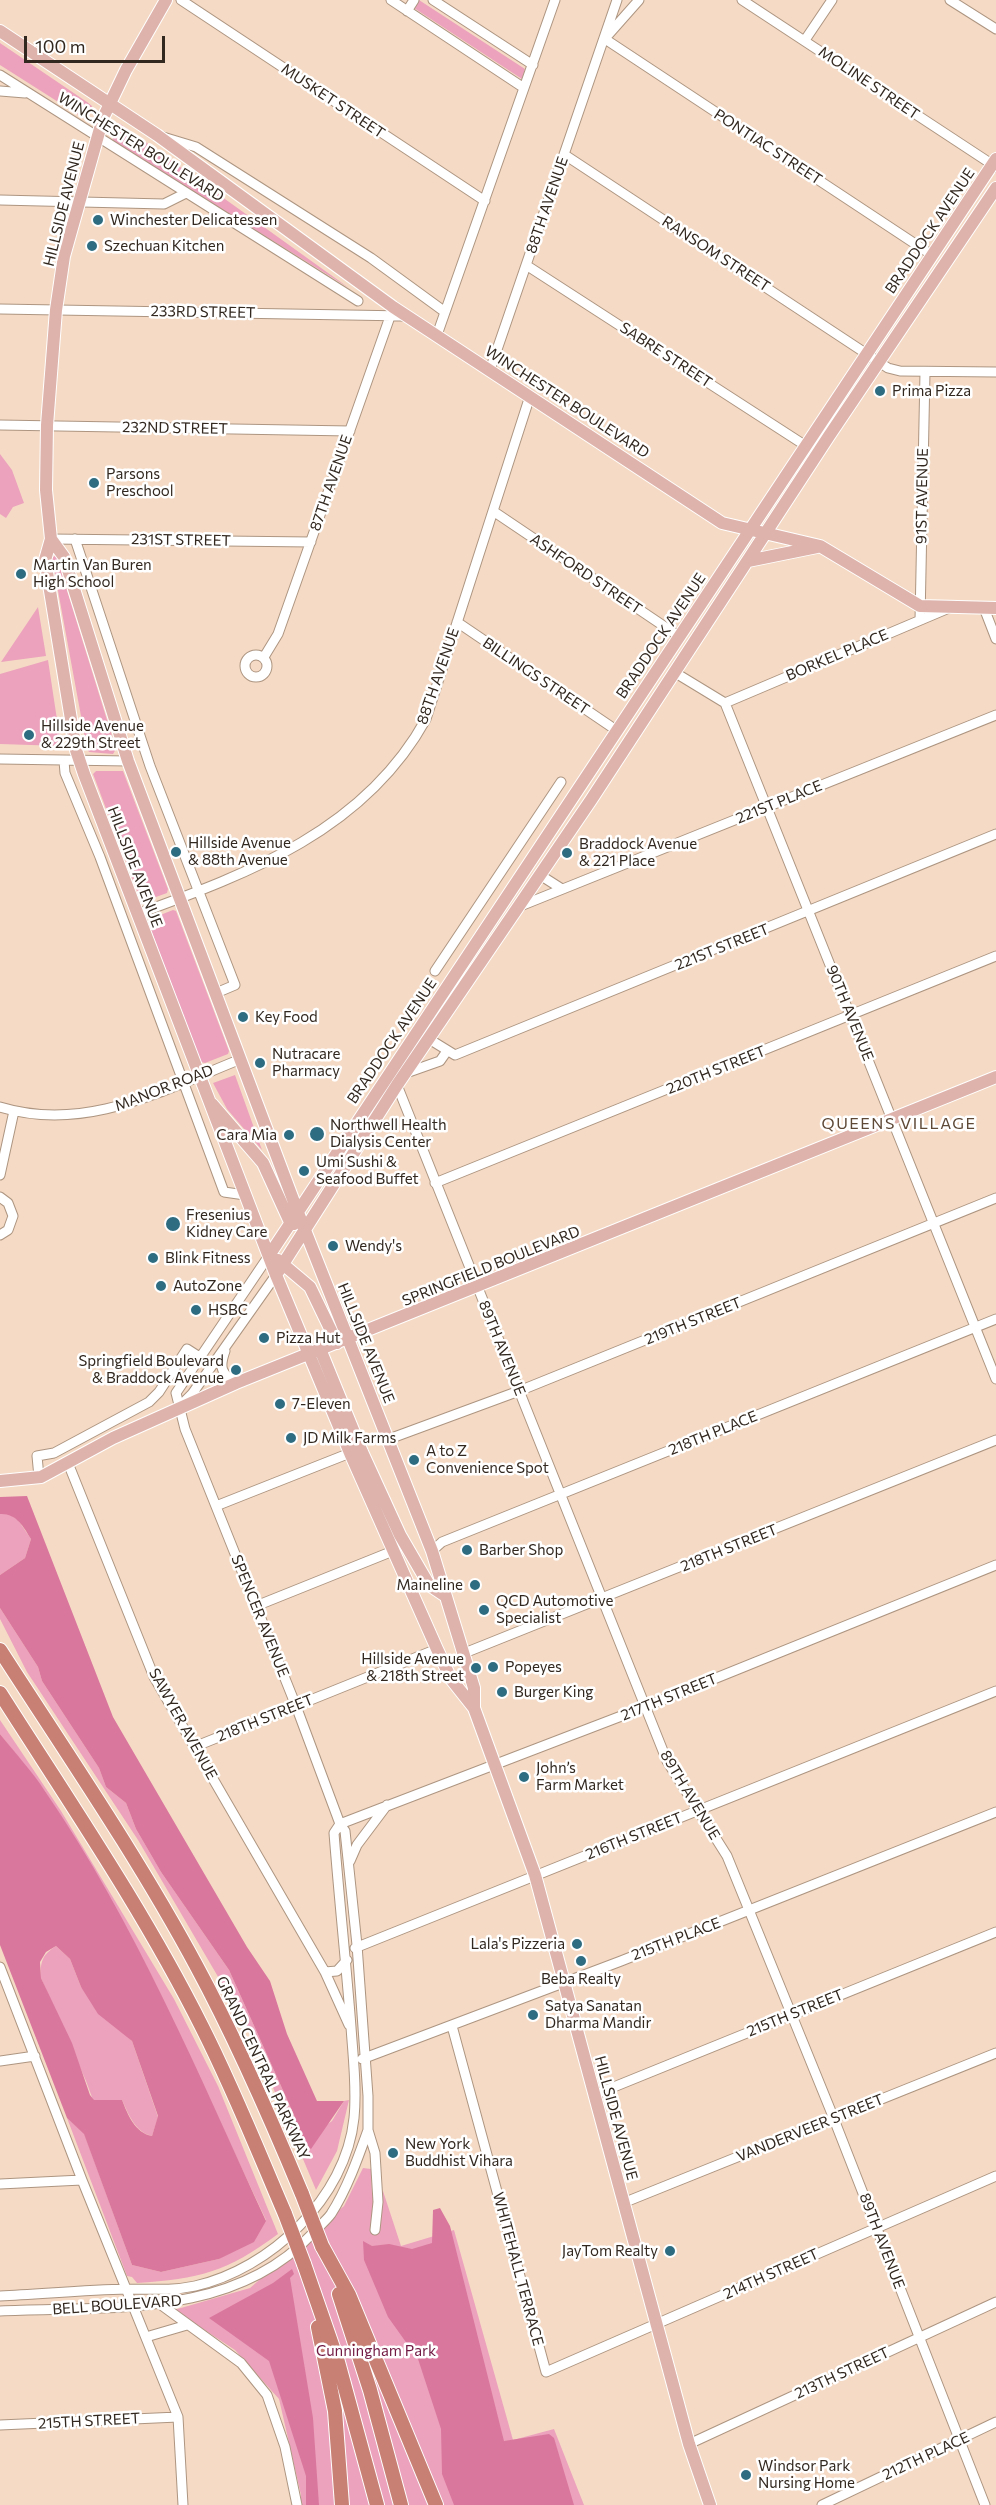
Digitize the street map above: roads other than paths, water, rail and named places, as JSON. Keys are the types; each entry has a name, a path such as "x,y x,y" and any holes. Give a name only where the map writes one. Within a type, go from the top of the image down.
{"highway":[{"name":"GRAND CENTRAL PARKWAY","path":"0,1650 126,1847 197,1966 240,2050 322,2246 360,2355 401,2505"},
{"path":"0,1693 106,1858 174,1974 240,2109 304,2264 343,2380 377,2505"},
{"path":"322,2246 349,2295 436,2505"},
{"path":"304,2264 332,2391 342,2505"}],"main road":[{"name":"HILLSIDE AVENUE","path":"166,0 110,102 97,137 64,256 56,310 46,425 46,490 51,539 45,560 74,738 137,914 206,1097 270,1254 276,1275 315,1351 350,1453 437,1649 451,1679 474,1708 496,1764 535,1875 688,2444 710,2505"},
{"name":"WINCHESTER BOULEVARD","path":"0,31 157,135 367,289 392,311 406,316 436,335 722,523 820,546 920,606 990,608"},
{"name":"BRADDOCK AVENUE","path":"270,1254 615,730 680,637 995,163"},
{"name":"BRADDOCK AVENUE","path":"276,1275 397,1085 591,800 996,188"},
{"name":"HILLSIDE AVENUE","path":"51,539 64,557 128,761 306,1230 342,1341 389,1439 432,1551 474,1688 474,1708"},
{"path":"748,561 820,546"},
{"path":"576,790 591,800"},
{"name":"SPRINGFIELD BOULEVARD","path":"0,1481 39,1477 112,1438 236,1383 477,1288 996,1077"},
{"path":"206,1097 263,1163 290,1222 306,1230"},
{"path":"270,1254 310,1287 342,1341"},
{"path":"315,1351 400,1535 429,1585 444,1594"}],"street":[{"name":"MUSKET STREET","path":"181,0 485,201"},
{"path":"391,0 524,88"},
{"path":"407,10 414,0"},
{"path":"433,0 533,65"},
{"path":"436,335 555,0"},
{"name":"88TH AVENUE","path":"490,370 617,0"},
{"name":"88TH AVENUE","path":"604,39 639,0"},
{"name":"MOLINE STREET","path":"742,0 995,163"},
{"path":"805,40 832,0"},
{"path":"950,0 996,29"},
{"name":"PONTIAC STREET","path":"604,39 932,255"},
{"name":"WINCHESTER BOULEVARD","path":"0,75 358,301"},
{"path":"0,91 27,93"},
{"name":"WINCHESTER BOULEVARD","path":"157,135 196,147 371,258 445,312"},
{"name":"RANSOM STREET","path":"565,155 880,362 900,371 996,372"},
{"path":"0,200 164,204 186,193"},
{"name":"SABRE STREET","path":"526,265 806,446"},
{"path":"350,315 367,289"},
{"name":"233RD STREET","path":"0,309 350,315 392,311"},
{"name":"87TH AVENUE","path":"264,657 278,634 392,311"},
{"name":"91ST AVENUE","path":"920,620 925,372"},
{"name":"88TH AVENUE","path":"137,914 249,872 294,848 349,809 398,763 426,719 530,396"},
{"name":"232ND STREET","path":"0,424 350,431"},
{"name":"ASHFORD STREET","path":"493,511 680,637"},
{"name":"231ST STREET","path":"51,539 311,542"},
{"path":"75,539 150,765 235,985 216,993"},
{"name":"BORKEL PLACE","path":"725,702 949,608"},
{"path":"990,608 996,639"},
{"name":"BILLINGS STREET","path":"457,622 615,730"},
{"path":"674,672 725,702"},
{"name":"90TH AVENUE","path":"725,702 996,1379"},
{"name":"221ST PLACE","path":"518,907 996,715"},
{"path":"0,759 128,761"},
{"name":"HILLSIDE AVENUE","path":"64,761 65,773 100,857 224,1192 245,1195"},
{"name":"BRADDOCK AVENUE","path":"435,971 561,782"},
{"name":"221ST STREET","path":"406,1073 440,1061 447,1051 455,1055 996,834"},
{"path":"540,875 562,889"},
{"name":"220TH STREET","path":"435,1183 996,956"},
{"path":"429,1039 447,1051"},
{"name":"MANOR ROAD","path":"0,1107 48,1115 99,1112 118,1108 241,1059"},
{"path":"386,1078 397,1085"},
{"name":"89TH AVENUE","path":"397,1085 667,1761 727,1856 834,2118 985,2505"},
{"path":"0,1175 14,1111"},
{"path":"0,1197 8,1203 13,1216 8,1230 0,1235"},
{"name":"219TH STREET","path":"389,1439 519,1391 996,1198"},
{"name":"BRADDOCK AVENUE","path":"179,1408 176,1393 270,1254"},
{"name":"BRADDOCK AVENUE","path":"179,1408 192,1394 276,1275"},
{"name":"218TH PLACE","path":"432,1551 442,1542 996,1319"},
{"path":"228,1343 221,1369 223,1374 236,1383"},
{"path":"39,1477 37,1456 54,1453 149,1402 159,1392 187,1349 201,1358"},
{"name":"SPENCER AVENUE","path":"179,1408 340,1824 345,1831 366,2058 368,2130 375,2157 378,2202 375,2230"},
{"name":"218TH STREET","path":"462,1654 996,1440"},
{"path":"216,1506 350,1453"},
{"name":"SAWYER AVENUE","path":"68,1463 154,1677 325,1972"},
{"path":"256,1606 393,1551"},
{"name":"217TH STREET","path":"340,1824 646,1707 996,1565"},
{"name":"218TH STREET","path":"194,1747 437,1649"},
{"name":"216TH STREET","path":"357,1945 996,1691"},
{"path":"349,1863 357,1845 388,1804"},
{"name":"215TH PLACE","path":"354,2061 564,1983 996,1812"},
{"name":"SPENCER AVENUE","path":"340,1824 334,1833 354,2061 354,2120"},
{"name":"215TH STREET","path":"594,2095 996,1932"},
{"path":"325,1972 337,1971 357,1945"},
{"path":"0,1967 82,2180 178,2417 183,2505"},
{"name":"SPENCER AVENUE","path":"325,1972 351,2030"},
{"name":"WHITEHALL TERRACE","path":"452,2026 546,2372"},
{"name":"VANDERVEER STREET","path":"623,2203 996,2053"},
{"path":"0,2061 35,2056"},
{"path":"354,2120 368,2130"},
{"name":"BELL BOULEVARD","path":"0,2296 128,2289 153,2291 197,2286 240,2270 267,2254 301,2223 329,2186 344,2156 354,2120"},
{"name":"BELL BOULEVARD","path":"0,2311 160,2304 216,2294 244,2283 295,2253 331,2214 368,2130"},
{"name":"214TH STREET","path":"546,2372 996,2176"},
{"path":"0,2184 82,2180"},
{"name":"213TH STREET","path":"688,2444 996,2302"},
{"path":"160,2304 241,2363 267,2395 285,2447 297,2505"},
{"path":"146,2337 187,2325"},
{"name":"215TH STREET","path":"0,2425 178,2417"},
{"name":"212TH PLACE","path":"822,2505 996,2422"}],"place":[{"name":"Winchester Delicatessen","path":"98,220"},
{"name":"Szechuan Kitchen","path":"92,246"},
{"name":"Prima Pizza","path":"880,391"},
{"name":"Parsons Preschool","path":"94,483"},
{"name":"Martin Van Buren High School","path":"21,574"},
{"name":"Hillside Avenue & 229th Street","path":"29,735"},
{"name":"Hillside Avenue & 88th Avenue","path":"176,852"},
{"name":"Braddock Avenue & 221 Place","path":"567,853"},
{"name":"Key Food","path":"243,1017"},
{"name":"Nutracare Pharmacy","path":"260,1063"},
{"name":"Northwell Health Dialysis Center","path":"317,1134"},
{"name":"Cara Mia","path":"289,1135"},
{"name":"Umi Sushi & Seafood Buffet","path":"304,1171"},
{"name":"Fresenius Kidney Care","path":"173,1224"},
{"name":"Wendy's","path":"333,1246"},
{"name":"Blink Fitness","path":"153,1258"},
{"name":"AutoZone","path":"161,1286"},
{"name":"HSBC","path":"196,1310"},
{"name":"Pizza Hut","path":"264,1338"},
{"name":"Springfield Boulevard & Braddock Avenue","path":"236,1370"},
{"name":"7-Eleven","path":"280,1404"},
{"name":"JD Milk Farms","path":"291,1438"},
{"name":"A to Z Convenience Spot","path":"414,1460"},
{"name":"Barber Shop","path":"467,1550"},
{"name":"Maineline","path":"475,1585"},
{"name":"QCD Automotive Specialist","path":"484,1610"},
{"name":"Popeyes","path":"493,1667"},
{"name":"Hillside Avenue & 218th Street","path":"476,1668"},
{"name":"Burger King","path":"502,1692"},
{"name":"John’s Farm Market","path":"524,1777"},
{"name":"Lala's Pizzeria","path":"577,1944"},
{"name":"Beba Realty","path":"581,1961"},
{"name":"Satya Sanatan Dharma Mandir","path":"533,2015"},
{"name":"New York Buddhist Vihara","path":"393,2153"},
{"name":"JayTom Realty","path":"670,2251"},
{"name":"Windsor Park Nursing Home","path":"746,2475"}],"district":[{"name":"QUEENS VILLAGE","path":"899,1124"}],"park label":[{"name":"Cunningham Park","path":"376,2351"}]}
